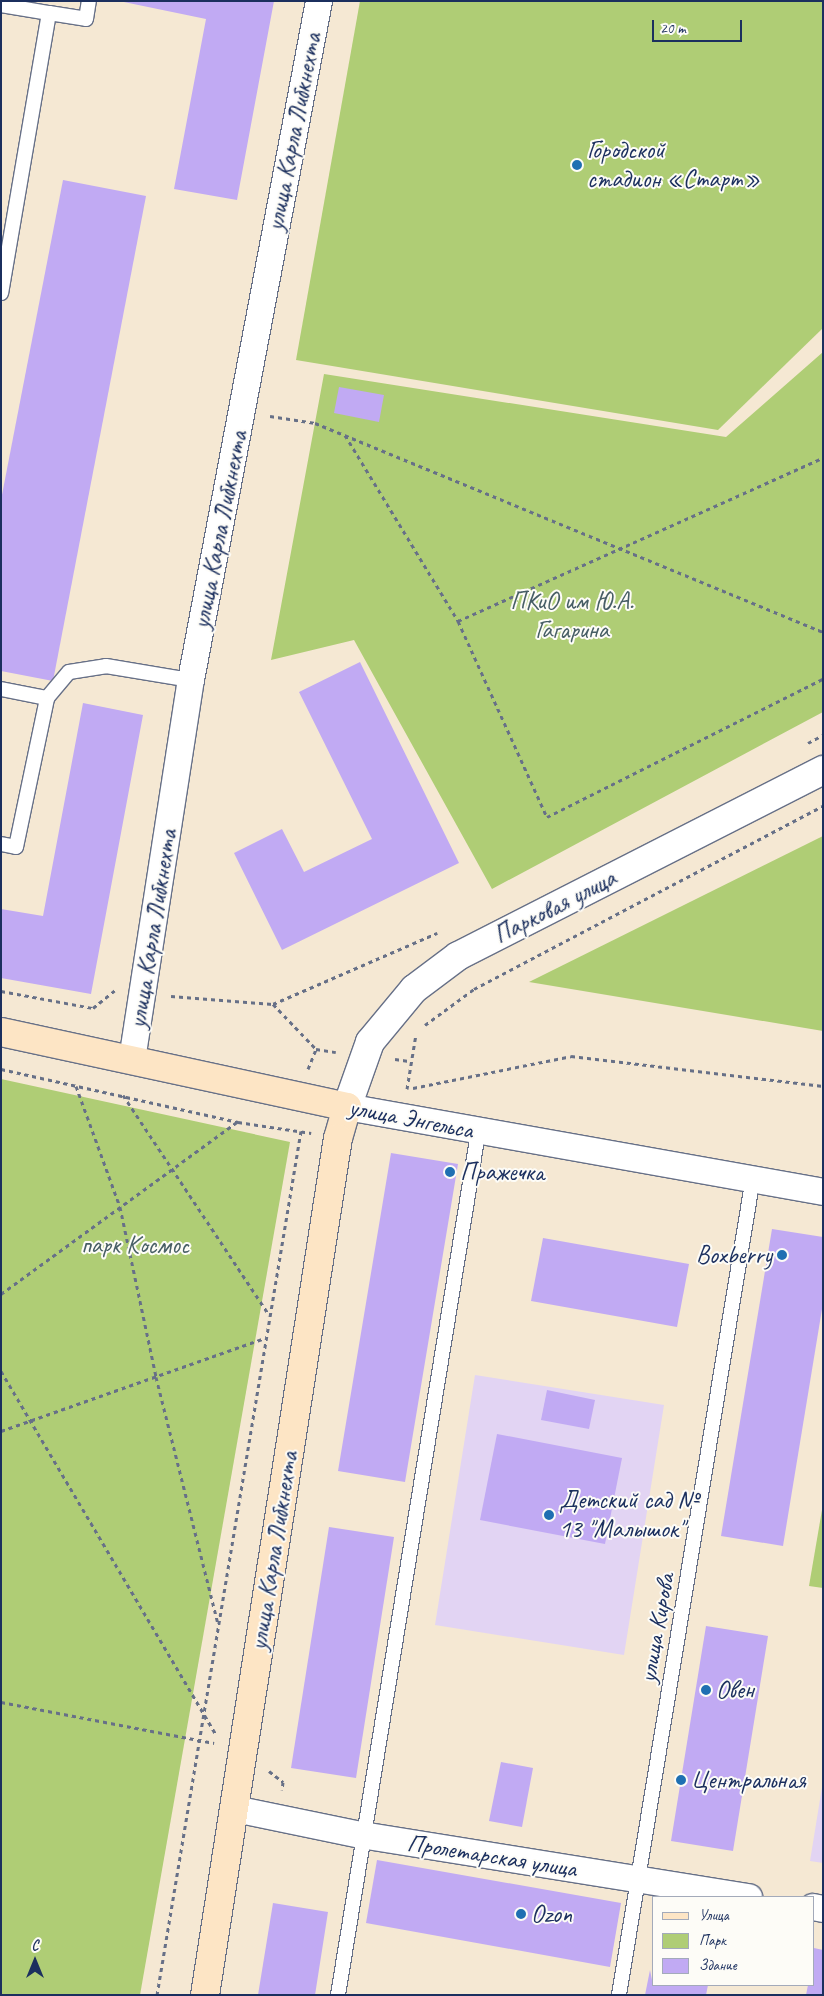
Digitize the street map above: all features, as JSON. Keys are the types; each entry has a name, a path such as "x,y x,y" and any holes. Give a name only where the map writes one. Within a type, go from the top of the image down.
{"main road":[{"name":"улица Энгельса","path":"1,1032 347,1107"},
{"name":"улица Карла Либкнехта","path":"205,1995 338,1138 347,1107"}],"street":[{"name":"улица Карла Либкнехта","path":"132,1060 191,680 319,1"},
{"name":"Парковая улица","path":"347,1107 370,1042 414,989 458,956 823,770"},
{"name":"улица Энгельса","path":"347,1107 478,1132 753,1178 823,1192"},
{"name":"Пролетарская улица","path":"235,1808 361,1835 744,1896"}],"lane":[{"path":"1,4 86,19 89,1"},
{"path":"1,293 49,13"},
{"path":"1,844 16,847 47,698 70,672 106,666 191,680"},
{"path":"1,689 47,698"},
{"path":"338,1995 361,1835 478,1132"},
{"name":"улица Кирова","path":"619,1995 753,1178"}],"path":[{"path":"242,411 315,423 823,632"},
{"path":"344,435 458,621 547,817 823,679"},
{"path":"458,621 823,458"},
{"path":"805,744 823,735"},
{"path":"823,806 474,989 417,1030 407,1090 571,1056 823,1086"},
{"path":"1,991 93,1008 112,989 143,994 273,1004 444,930"},
{"path":"273,1004 316,1049"},
{"path":"1,1069 238,1122 338,1138"},
{"path":"76,1086 120,1207 156,1377 218,1626"},
{"path":"122,1095 269,1315"},
{"path":"1,1294 238,1122"},
{"path":"157,1995 301,1131"},
{"path":"1,1431 265,1338"},
{"path":"1,1371 28,1422 223,1745 1,1702"}],"shaded area":[{"name":"Детский сад № 13 \"Малышок\"","path":"475,1375 664,1405 624,1655 435,1625"},
{"path":"823,1781 823,1863 810,1861"}],"green space":[{"name":"Городской стадион «Старт»","path":"360,1 823,1 823,328 718,430 296,360"},
{"name":"ПКиО им Ю.А. Гагарина","path":"823,352 823,712 492,889 354,640 271,660 324,374 726,437"},
{"path":"823,836 823,1031 529,982"},
{"name":"парк Космос","path":"1,1079 290,1142 140,1995 1,1995"},
{"path":"823,1504 823,1588 809,1586"}],"building":[{"path":"119,1 274,1 237,200 174,189 206,19"},
{"path":"63,180 146,196 53,681 1,671 1,500"},
{"path":"339,387 384,395 379,422 334,413"},
{"path":"360,662 459,863 282,950 234,853 282,829 304,872 372,839 299,692"},
{"path":"83,703 143,715 91,994 1,978 1,909 43,916"},
{"path":"391,1153 458,1164 405,1482 338,1471"},
{"path":"772,1229 823,1237 823,1303 783,1546 721,1536"},
{"path":"543,1238 689,1264 677,1327 531,1301"},
{"path":"547,1390 595,1400 589,1429 541,1420"},
{"path":"497,1434 622,1458 605,1544 480,1520"},
{"path":"329,1527 394,1537 356,1778 291,1768"},
{"path":"706,1626 768,1636 733,1851 671,1841"},
{"path":"501,1762 533,1768 522,1827 489,1821"},
{"path":"377,1860 621,1903 610,1967 366,1923"},
{"path":"273,1903 328,1912 315,1995 258,1995"},
{"path":"814,1948 823,1950 823,1995 806,1995 808,1986 814,1986"},
{"path":"650,1970 652,1986 708,1986 706,1995 645,1995"}],"place":[{"name":"Городской стадион «Старт»","path":"577,165"},
{"name":"Пражечка","path":"450,1172"},
{"name":"Boxberry","path":"782,1255"},
{"name":"Детский сад № 13 \"Малышок\"","path":"549,1515"},
{"name":"Овен","path":"706,1690"},
{"name":"Центральная","path":"681,1780"},
{"name":"Ozon","path":"521,1914"}]}
